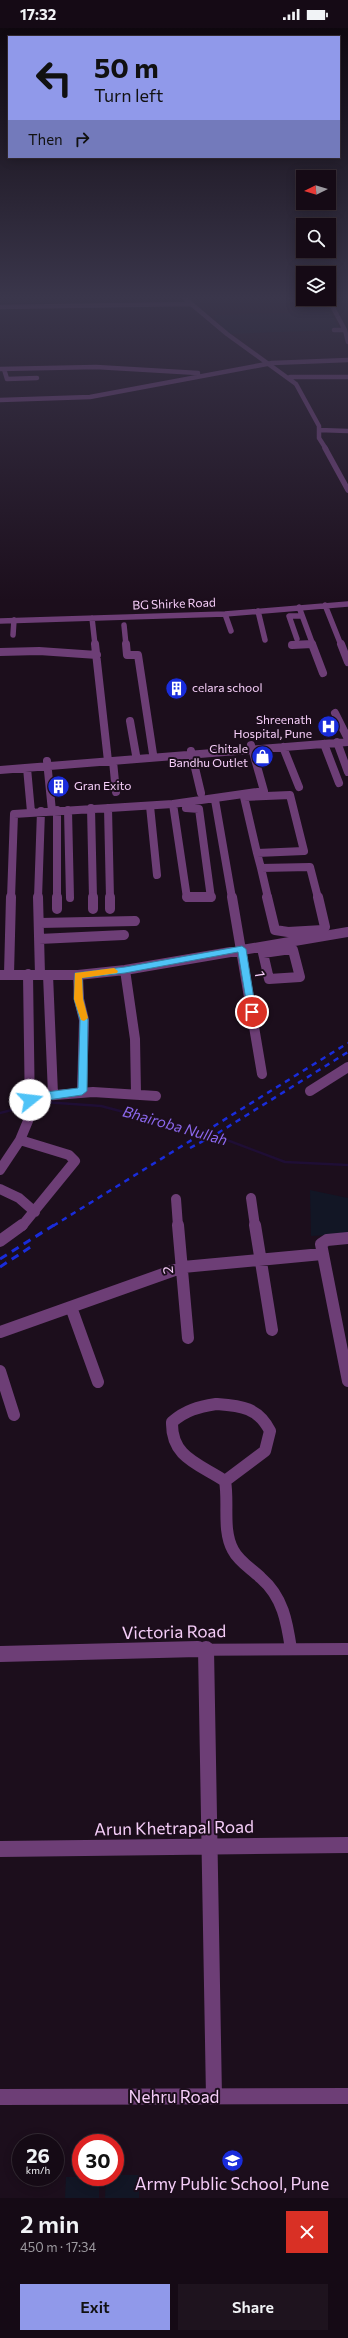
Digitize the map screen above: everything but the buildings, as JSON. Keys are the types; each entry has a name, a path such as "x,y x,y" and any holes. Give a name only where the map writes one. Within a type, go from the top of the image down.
{"street":[{"path":"0,400 52,398"},
{"path":"305,398 319,426 318,438 336,463 348,490"},
{"path":"319,430 348,431"},
{"name":"BG Shirke Road","path":"0,621 226,614 348,604"},
{"path":"325,605 348,662"},
{"path":"299,607 323,673"},
{"path":"258,611 265,640"},
{"path":"226,614 231,631"},
{"path":"297,639 289,616 302,616"},
{"path":"92,618 110,760 116,792"},
{"path":"13,635 14,620"},
{"path":"124,625 127,655 138,655 153,754"},
{"path":"292,645 313,644"},
{"path":"0,652 39,651 97,654"},
{"path":"335,712 348,739"},
{"path":"130,721 136,755"},
{"path":"252,748 324,744 348,739"},
{"path":"0,765 110,760 348,739"},
{"path":"337,742 348,772"},
{"path":"324,744 339,783"},
{"path":"283,747 299,787"},
{"path":"252,748 265,794"},
{"path":"110,760 136,755 191,753"},
{"path":"191,753 201,793"},
{"path":"0,770 27,768 47,764"},
{"path":"47,764 55,811 57,909"},
{"path":"27,768 31,812"},
{"path":"260,868 310,867 325,927 323,930 288,932 274,930 260,868 257,853 244,797 265,794"},
{"path":"243,795 280,946"},
{"path":"173,807 243,795 290,795 304,851 257,853"},
{"name":"1","path":"215,800 242,949 262,1074"},
{"path":"10,974 13,817 15,813 150,806 173,807 198,809 211,898 187,899 173,807"},
{"path":"150,806 157,875"},
{"path":"91,808 92,909"},
{"path":"108,808 110,909"},
{"path":"68,810 70,898"},
{"path":"40,811 38,880 40,922 39,939 44,975 53,1094"},
{"path":"40,922 135,921"},
{"path":"0,975 78,975 125,970 242,949 280,946 348,932"},
{"path":"39,939 124,935"},
{"path":"280,946 293,950 300,977 269,979 263,953 280,946"},
{"path":"125,970 135,1039 136,1093"},
{"path":"0,1170 20,1140 29,1122 28,974"},
{"path":"78,975 79,999 84,1020 82,1091"},
{"path":"310,1092 348,1067"},
{"path":"30,1099 53,1094 82,1091 136,1093 156,1096"},
{"path":"0,1242 21,1227 35,1212 55,1188 75,1159 69,1155 20,1140"},
{"path":"0,1188 18,1198 35,1212"},
{"path":"251,1198 272,1330"},
{"name":"2","path":"176,1199 188,1338"},
{"path":"348,1238 323,1242 322,1254 348,1382"},
{"path":"0,1332 183,1267 322,1254"},
{"path":"71,1308 98,1382"},
{"path":"0,1371 14,1416"},
{"path":"240,1405 260,1414 266,1422 269,1430 268,1446 262,1454 225,1481 183,1456 174,1443 172,1422 180,1413 194,1407 240,1405"},
{"path":"225,1481 229,1534 233,1550 244,1566 267,1582 277,1596 285,1615 291,1649"},
{"path":"206,1649 214,2097"},
{"name":"Victoria Road","path":"0,1654 206,1649 348,1649"},
{"name":"Arun Khetrapal Road","path":"0,1849 348,1845"},
{"name":"Nehru Road","path":"0,2097 348,2096"}],"shaded area":[{"path":"310,1190 348,1198 348,1234 311,1236"},
{"path":"124,2175 139,2175 139,2198 105,2198 106,2186 124,2186"},
{"path":"66,2177 72,2177 72,2186 99,2186 99,2198 65,2198"}],"waterway":[{"name":"Bhairoba Nullah","path":"32,1105 44,1102 101,1106 219,1137 285,1162 348,1165"},
{"name":"Bhairoba Nullah","path":"0,1113 27,1106"}],"railway":[{"path":"53,1226 348,1043"},
{"path":"190,1148 218,1133 348,1052"},
{"path":"0,1259 54,1225"},
{"path":"0,1267 32,1246"}],"slow traffic":[{"path":"84,1018 78,992 78,975 114,971"}],"place":[{"name":"celara school","path":"176,688"},
{"name":"Shreenath Hospital, Pune","path":"328,727"},
{"name":"Chitale Bandhu Outlet","path":"263,756"},
{"name":"Gran Exito","path":"59,786"},
{"name":"Army Public School, Pune","path":"232,2160"}],"route":[{"path":"30,1100 30,1097 82,1091 84,1020 78,992 78,975 125,970 242,949 252,1012"}]}
